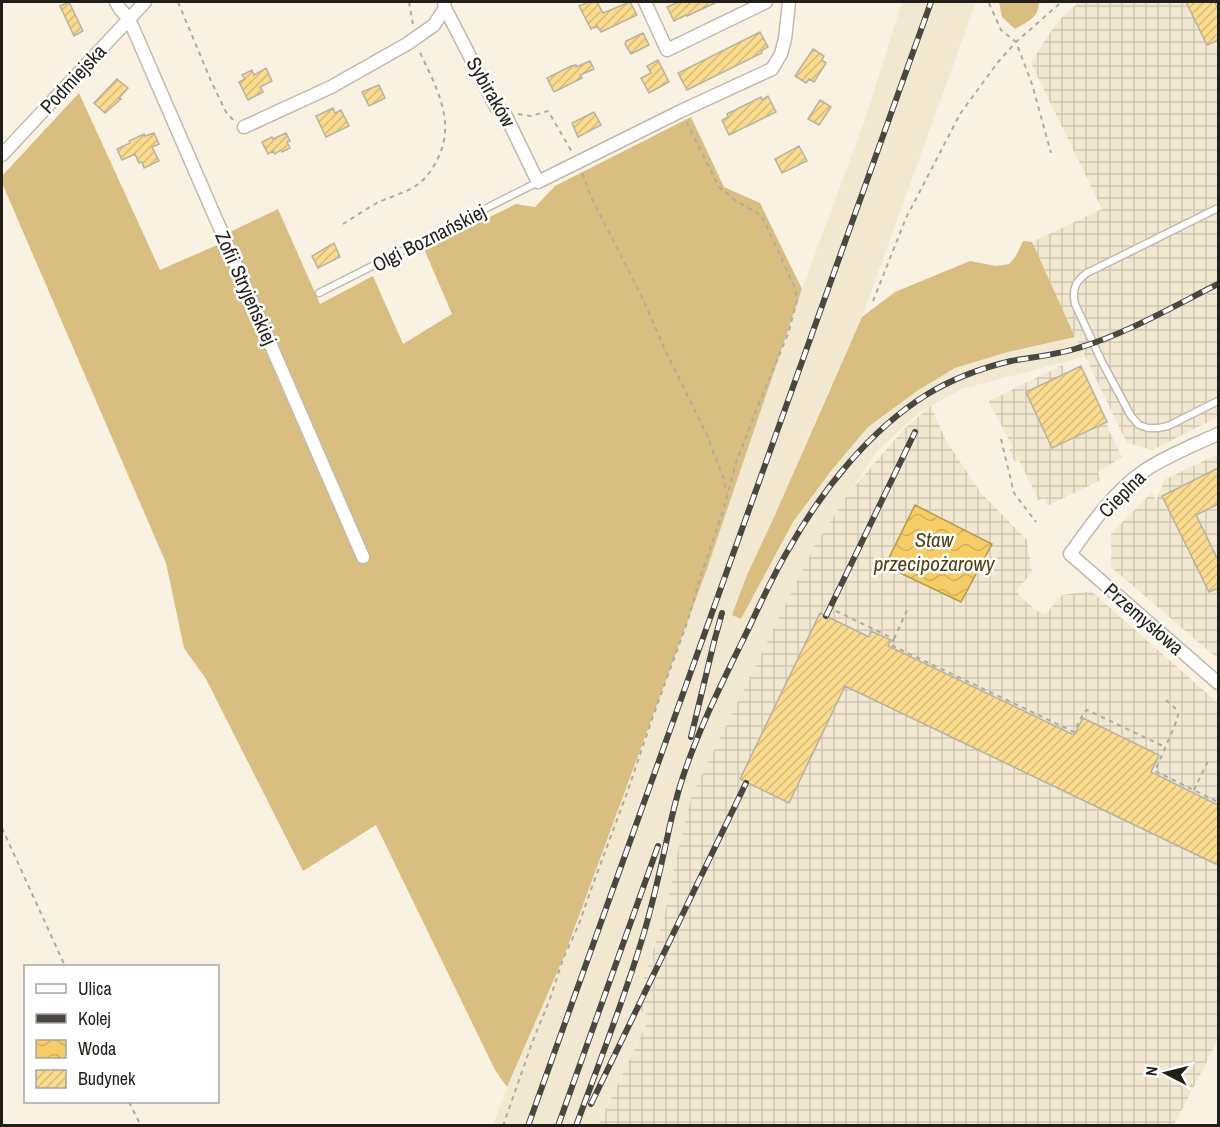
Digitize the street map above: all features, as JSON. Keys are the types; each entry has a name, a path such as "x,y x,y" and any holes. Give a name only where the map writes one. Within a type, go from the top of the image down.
{"street":[{"name":"Zofii Stryjeńskiej","path":"116,2 129,19 363,557"},
{"name":"Podmiejska","path":"2,155 145,2"},
{"path":"645,2 667,50 766,2"},
{"path":"538,182 772,69 781,54 785,39 789,2"},
{"path":"244,127 331,87 410,42 434,26 445,5"},
{"name":"Sybiraków","path":"445,5 496,106 504,112 538,182"},
{"name":"Cieplna","path":"1070,554 1128,483 1153,465 1218,434"},
{"name":"Przemysłowa","path":"1070,554 1218,683"}],"lane":[{"name":"Olgi Boznańskiej","path":"319,293 538,182"},
{"path":"1218,208 1087,273 1080,278 1073,295 1102,362 1131,416 1139,425 1148,428 1168,426 1218,401"}],"path":[{"path":"178,2 226,112 236,123 244,127"},
{"path":"343,224 375,204 415,186 426,177 436,163 443,146 446,131 445,114 441,101 410,42 413,26 409,2"},
{"path":"873,302 906,218 960,114 998,62 1016,42 1063,2"},
{"path":"989,3 1001,30 1016,42 1032,84 1051,153"},
{"path":"504,112 531,116 548,111 578,164 592,199 642,297 706,433 727,496"},
{"path":"503,1125 563,959 579,924 627,793 687,623 739,454 788,334 796,301 795,288 762,216 735,201 719,187 681,111"},
{"path":"1001,439 1014,493 1036,522"},
{"path":"908,608 891,645 1074,732 1087,710 1165,747"},
{"path":"836,611 894,639"},
{"path":"1166,700 1176,710 1178,721 1155,771 1218,802"},
{"path":"1194,790 1209,759"},
{"path":"2,828 65,965"},
{"path":"130,1103 141,1125"}],"shaded area":[{"path":"902,2 976,2 862,317 778,510 747,574 733,615 741,619 793,522 868,427 917,391 955,368 1008,352 1075,337 1084,357 962,389 920,412 877,451 815,545 679,845 664,918 643,982 645,983 633,1007 650,1015 598,1125 493,1126 507,1087 559,971 707,569 802,289 865,119"},
{"path":"999,2 1039,2 1035,16 1015,29 1002,17"},
{"path":"1079,2 1218,2 1218,417 1152,450 1127,443 1030,243 1102,209 1031,63 1058,21"},
{"path":"79,93 160,270 217,245 232,231 278,209 320,304 373,276 403,344 452,314 424,249 516,204 535,207 555,186 691,117 724,187 760,203 802,289 707,569 563,959 507,1087 495,1070 376,825 303,871 206,679 184,648 166,563 2,183 2,176"},
{"path":"1023,241 1032,242 1075,337 1008,352 955,368 917,391 868,427 793,522 741,619 732,615 747,575 862,317 895,292 970,261 996,266 1009,264 1016,256"},
{"path":"1062,365 1067,373 1081,366 1122,457 1098,472 1101,480 1047,506 1044,498 1039,501 1019,460 1015,462 1009,450 1013,448 989,401"},
{"path":"931,406 946,441 981,493 1027,540 1032,572 1016,591 1023,599 1045,615 1062,595 1091,591 1218,703 1218,1040 1174,1125 598,1126 650,1016 633,1007 645,983 643,982 664,918 692,795 815,545 849,493 905,428"},
{"path":"1218,454 1218,659 1111,567 1111,534 1152,492 1156,501 1164,480"}],"water":[{"name":"Staw przecipożarowy","path":"915,505 992,544 961,602 885,566"}],"building":[{"path":"69,2 83,31 74,36 60,6"},
{"path":"597,2 603,13 630,2 637,15 601,32 597,26 591,29 579,6"},
{"path":"679,2 717,2 674,21 667,7"},
{"path":"1186,2 1215,2 1218,10 1218,40 1207,45"},
{"path":"760,32 768,47 761,51 762,53 687,90 678,73"},
{"path":"643,33 649,45 631,54 625,44 626,41"},
{"path":"813,49 824,56 822,60 826,63 814,82 809,79 806,83 795,76"},
{"path":"658,60 669,82 649,93 641,78 651,73 647,66"},
{"path":"590,61 594,69 580,75 582,78 554,92 547,78 571,66 576,65 576,67"},
{"path":"266,68 272,81 260,87 263,92 248,100 239,82 245,79 242,75 252,70 254,75"},
{"path":"117,79 128,88 119,98 121,99 105,113 94,103"},
{"path":"379,85 385,98 369,106 362,92"},
{"path":"768,96 776,112 729,135 722,120 728,117 727,114 761,97 762,100"},
{"path":"820,100 831,107 819,125 808,119"},
{"path":"333,108 335,113 341,110 349,126 326,137 316,116"},
{"path":"594,112 601,125 578,137 572,123"},
{"path":"154,133 159,144 152,147 159,161 144,168 135,154 122,160 117,149 144,134 145,136"},
{"path":"286,133 290,141 287,142 290,148 275,154 273,151 268,154 262,142"},
{"path":"799,146 807,161 782,173 775,159"},
{"path":"334,243 340,257 318,268 312,256"},
{"path":"1081,366 1107,422 1052,448 1026,392"},
{"path":"1218,468 1218,504 1196,515 1218,560 1218,588 1209,592 1162,496"},
{"path":"820,613 869,637 871,631 891,640 888,646 1074,735 1083,718 1159,755 1151,772 1218,805 1218,865 845,686 789,803 740,779"}],"railway":[{"path":"528,1126 931,2"},
{"path":"576,1126 636,960 677,796 700,732 777,571 803,526 832,483 867,443 905,409 946,384 1000,364 1061,352 1096,342 1150,319 1218,284"},
{"path":"826,616 915,432"},
{"path":"691,737 722,613"},
{"path":"591,1104 746,783"},
{"path":"558,1126 658,846"}]}
